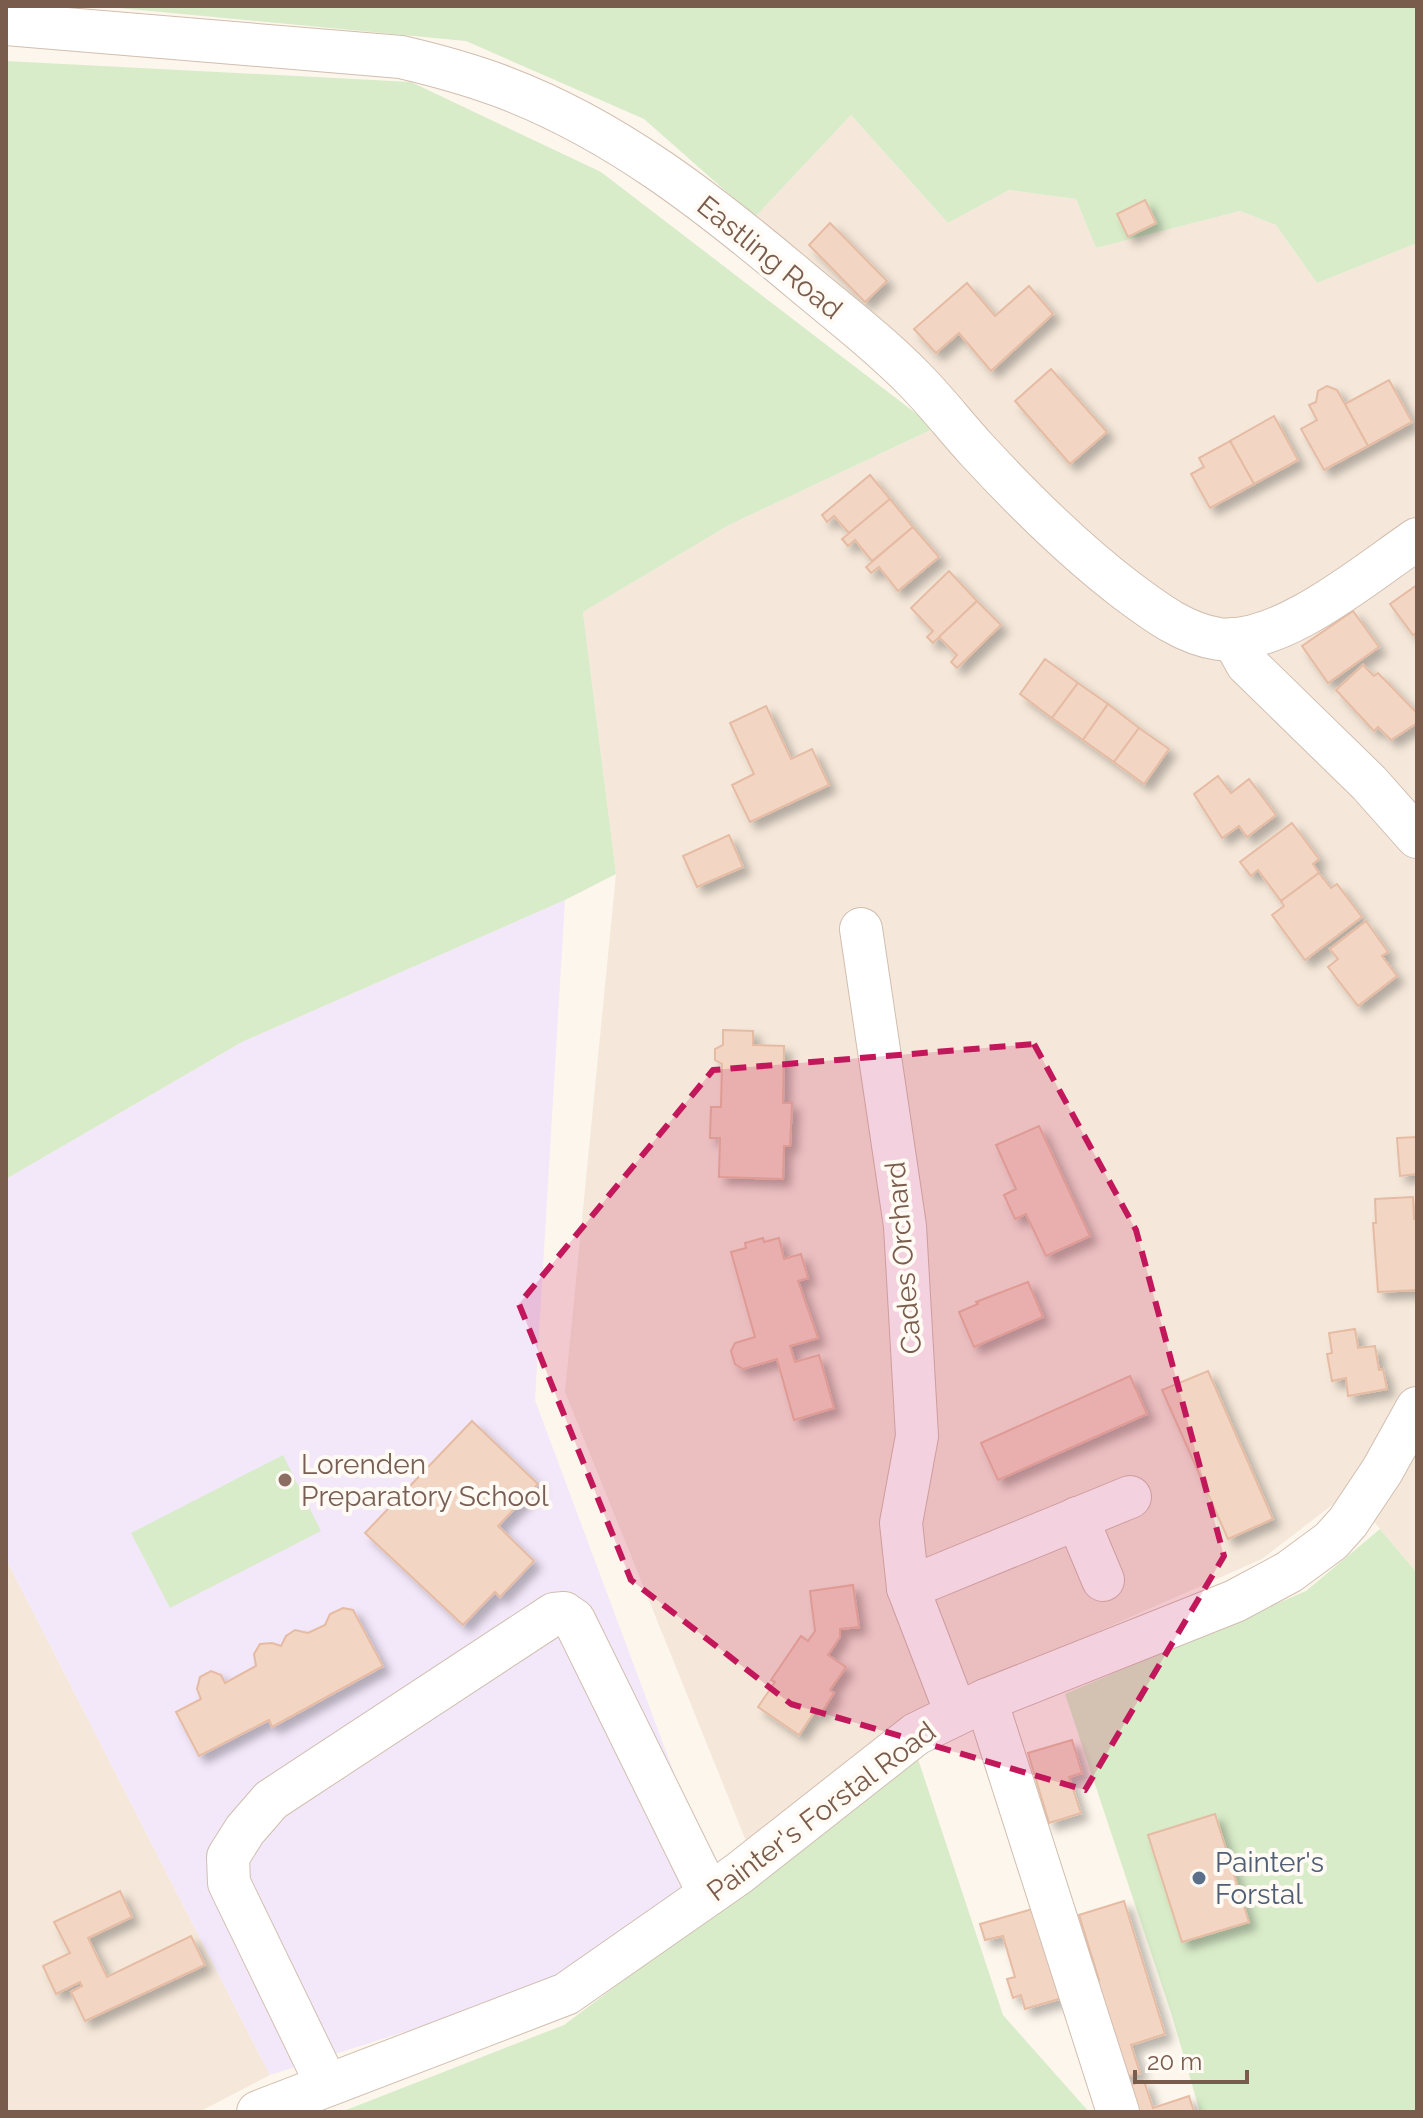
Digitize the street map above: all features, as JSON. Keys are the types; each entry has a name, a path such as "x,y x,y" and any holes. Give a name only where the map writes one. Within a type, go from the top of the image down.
{"street":[{"name":"Eastling Road","path":"6,24 401,57 450,69 556,110 647,161 762,248 915,380 1017,493 1098,569 1170,621 1202,635 1233,639 1266,633 1288,624 1417,539"},
{"path":"1233,639 1247,664 1350,764 1417,837"},
{"name":"Cades Orchard","path":"861,929 905,1226 917,1436 901,1523 908,1588 971,1706 1118,2112"},
{"name":"Painter's Forstal Road","path":"258,2112 566,1994 709,1894 916,1734 971,1706 1235,1601 1289,1572 1331,1541 1348,1522 1382,1471 1417,1408"},
{"path":"908,1588 1130,1497"},
{"path":"1077,1518 1103,1580"},
{"path":"327,2085 229,1883 228,1857 245,1830 271,1800 554,1614 564,1613 574,1620 709,1894"}],"highlighted area":[{"path":"1034,1044 1136,1230 1224,1556 1085,1790 791,1704 631,1580 519,1304 713,1070"}],"shaded area":[{"path":"851,115 948,223 1009,190 1076,199 1096,248 1240,211 1276,225 1317,283 1417,243 1417,1573 1349,1492 1262,1559 931,1705 748,1846 565,1392 616,874 583,612 729,525 967,413 755,217"},
{"name":"Lorenden Preparatory School","path":"565,900 535,1400 711,1872 531,1991 270,2075 6,1559 6,1179 242,1042"},
{"path":"6,1559 270,2075 199,2112 6,2112"}],"green space":[{"path":"98,6 1417,6 1417,243 1317,283 1276,225 1240,211 1096,248 1076,199 1009,190 948,223 851,115 755,217 644,119 466,41"},
{"path":"6,61 411,82 601,172 935,428 729,525 583,612 616,874 565,900 242,1042 6,1179"},
{"path":"283,1455 321,1531 170,1608 131,1533"},
{"path":"1380,1529 1417,1573 1417,2112 1200,2112 1172,2016 1065,1694 1306,1591"},
{"path":"918,1759 1003,2015 1089,2112 341,2112 564,2025"}],"building":[{"path":"1145,200 1156,223 1128,237 1117,214"},
{"path":"830,223 887,281 865,302 809,245"},
{"path":"967,283 995,316 1029,286 1053,314 991,371 959,333 936,353 914,329"},
{"path":"1051,369 1107,432 1070,464 1015,401"},
{"path":"1389,380 1412,422 1368,446 1345,404"},
{"path":"1327,386 1337,390 1368,446 1324,470 1301,429 1317,420 1309,405 1316,402 1318,391"},
{"path":"1274,416 1298,460 1254,484 1230,441"},
{"path":"1230,441 1254,484 1210,508 1191,474 1204,467 1199,458"},
{"path":"870,475 890,499 849,533 834,516 827,522 822,515"},
{"path":"890,499 913,527 872,561 855,540 848,546 842,539"},
{"path":"913,527 939,557 898,591 879,567 871,573 866,567"},
{"path":"949,571 977,601 933,643 927,637 933,631 911,608"},
{"path":"1417,585 1417,632 1413,635 1390,604"},
{"path":"977,601 1001,625 957,668 951,662 957,655 939,637"},
{"path":"1353,611 1379,647 1328,683 1302,646"},
{"path":"1045,659 1078,683 1052,718 1020,694"},
{"path":"1363,665 1374,676 1378,673 1417,713 1417,723 1391,740 1378,727 1374,731 1336,690"},
{"path":"1078,683 1108,704 1083,740 1052,718"},
{"path":"1108,704 1139,728 1114,762 1083,740"},
{"path":"766,706 791,759 812,749 829,785 750,822 732,785 754,774 730,723"},
{"path":"1139,728 1169,749 1144,784 1114,762"},
{"path":"1218,776 1231,793 1249,779 1276,815 1247,837 1239,826 1222,838 1194,794"},
{"path":"1292,823 1319,859 1313,864 1319,873 1281,901 1258,870 1251,876 1240,862"},
{"path":"729,835 743,867 697,887 683,856"},
{"path":"1319,873 1331,888 1337,884 1362,917 1305,960 1272,915 1284,906 1281,901"},
{"path":"1366,921 1388,952 1382,956 1397,976 1358,1006 1328,967 1338,959 1330,949"},
{"path":"723,1030 753,1031 753,1045 784,1046 783,1103 792,1103 790,1146 784,1146 783,1179 719,1177 720,1138 710,1138 711,1107 721,1107 722,1064 715,1060 715,1049 723,1045"},
{"path":"1039,1126 1090,1236 1046,1256 1026,1214 1015,1219 1004,1195 1016,1189 996,1145"},
{"path":"1417,1137 1417,1174 1400,1176 1397,1138"},
{"path":"1413,1197 1414,1219 1417,1219 1417,1290 1378,1292 1373,1223 1376,1223 1375,1199"},
{"path":"763,1238 764,1242 779,1238 784,1259 801,1254 808,1278 798,1281 818,1338 790,1346 795,1362 819,1355 834,1408 794,1420 777,1359 743,1369 735,1364 731,1351 735,1343 755,1337 731,1252 746,1248 745,1243"},
{"path":"1028,1282 1043,1317 974,1347 959,1312"},
{"path":"1355,1329 1358,1348 1375,1346 1379,1370 1383,1369 1387,1389 1348,1396 1346,1378 1332,1381 1327,1354 1332,1353 1329,1333"},
{"path":"1208,1371 1273,1519 1228,1539 1162,1390"},
{"path":"1130,1376 1147,1414 998,1480 981,1443"},
{"path":"472,1421 538,1484 498,1526 534,1561 500,1597 495,1592 463,1625 365,1533"},
{"path":"853,1585 859,1627 840,1629 840,1637 828,1655 846,1667 830,1690 834,1693 820,1715 815,1711 799,1735 758,1707 775,1682 771,1680 801,1636 808,1641 815,1631 810,1591"},
{"path":"343,1608 353,1610 383,1666 272,1727 269,1720 199,1756 176,1712 201,1699 197,1689 200,1677 211,1671 221,1675 225,1683 256,1666 254,1654 260,1644 281,1646 286,1636 295,1630 308,1633 325,1625 330,1614"},
{"path":"1072,1740 1082,1773 1069,1777 1081,1813 1049,1823 1028,1753"},
{"name":"Painter's Forstal","path":"1215,1814 1249,1922 1182,1942 1148,1835"},
{"path":"120,1891 132,1917 88,1938 107,1977 191,1936 205,1965 85,2021 71,1992 82,1986 80,1982 56,1994 43,1966 70,1953 54,1922"},
{"path":"1124,1901 1165,2034 1131,2045 1140,2073 1116,2080 1081,1985 1099,1980 1079,1915"},
{"path":"1036,1908 1062,1998 1025,2009 1021,1995 1013,1998 1007,1979 1015,1977 1003,1936 985,1940 980,1924"},
{"path":"1144,2081 1153,2108 1189,2096 1194,2112 1128,2112 1120,2088"}],"place":[{"name":"Lorenden Preparatory School","path":"285,1480"},
{"name":"Painter's Forstal","path":"1199,1878"}]}
